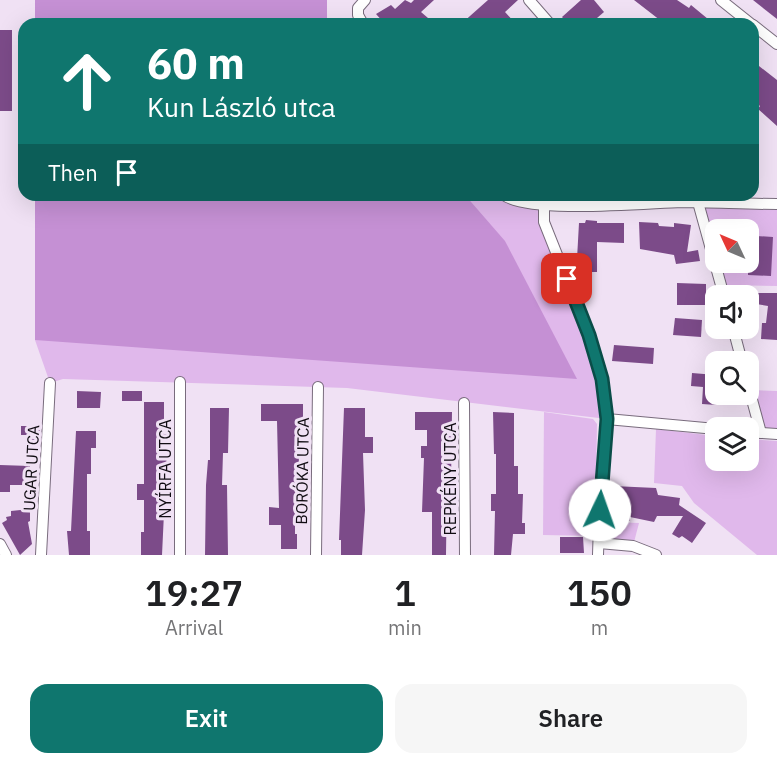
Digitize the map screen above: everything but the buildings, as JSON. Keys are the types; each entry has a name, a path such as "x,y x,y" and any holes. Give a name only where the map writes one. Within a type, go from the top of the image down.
{"street":[{"path":"360,18 358,8 365,0"},
{"path":"529,0 545,18"},
{"path":"721,0 743,18"},
{"path":"759,30 777,44"},
{"path":"521,201 544,205 646,201"},
{"path":"698,201 721,285"},
{"path":"729,201 777,204"},
{"path":"544,205 544,222 589,335 602,379 607,419 600,494 598,555"},
{"name":"NYÍRFA UTCA","path":"180,382 180,555"},
{"name":"UGAR UTCA","path":"42,555 50,383"},
{"name":"BORÓKA UTCA","path":"316,555 318,387"},
{"name":"REPKÉNY UTCA","path":"464,403 465,555"},
{"path":"753,405 761,433 777,434"},
{"path":"607,419 705,428"},
{"path":"599,543 633,546 656,555"}],"shaded area":[{"path":"35,0 327,0 327,18 35,18"},
{"path":"35,201 528,201 544,205 589,335 607,419 347,388 63,379 50,383 35,340"},
{"path":"35,201 470,201 505,241 577,379 35,340"},
{"path":"699,203 777,204 777,286 721,285 718,273 759,273 759,219 705,219 705,225"},
{"path":"759,390 777,391 777,434 761,433 759,417 757,417 754,405 759,405"},
{"path":"544,412 593,419 597,424 595,536 543,535"},
{"path":"656,429 705,435 705,471 759,471 759,440 777,441 777,555 757,555 694,503 682,486 654,483"},
{"path":"600,494 612,494 612,522 639,523 633,546 599,543"}],"route":[{"path":"567,279 589,335 602,379 607,419 600,510"}]}
